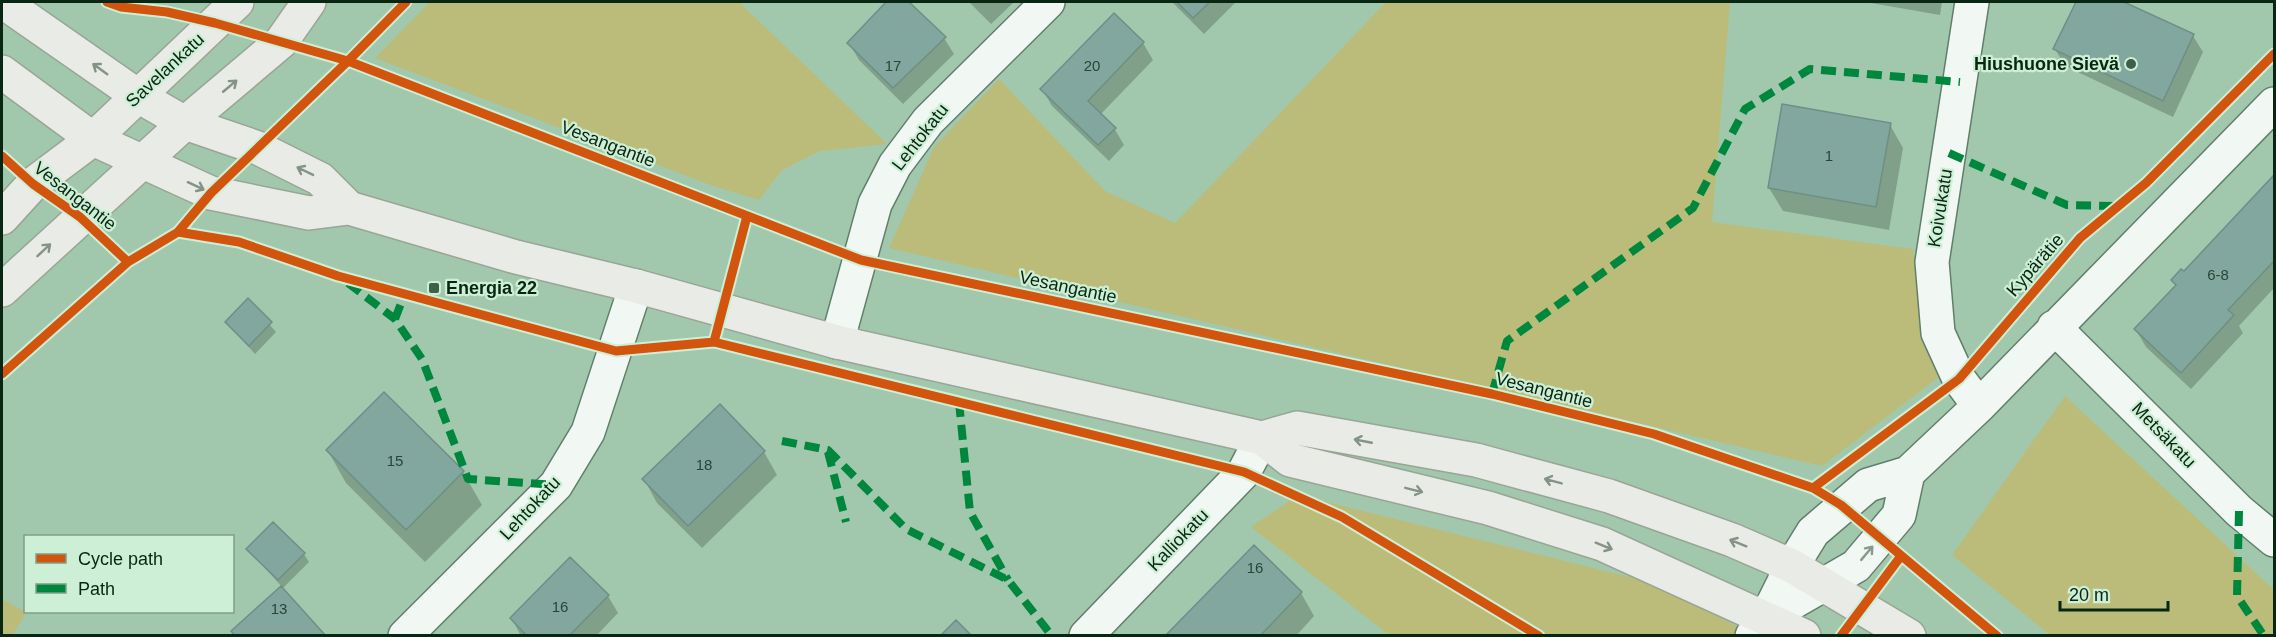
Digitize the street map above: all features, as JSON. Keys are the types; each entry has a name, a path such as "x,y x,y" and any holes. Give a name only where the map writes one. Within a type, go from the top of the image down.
{"main road":[{"path":"3,2 138,96 185,123 258,148 321,179 349,208"},
{"name":"Savelankatu","path":"2,218 33,184 93,139 237,2"},
{"path":"2,290 185,123 281,42 309,2"},
{"path":"2,72 93,139 211,193 309,213 349,208 516,257 636,286 837,342 1262,438 1290,460 1488,508 1602,544 1759,627 1804,636"},
{"path":"1262,438 1297,428 1476,460 1609,496 1732,540 1792,566 1909,636"}],"street":[{"name":"Lehtokatu","path":"837,342 875,204 895,165 928,121 1048,2"},
{"name":"Koivukatu","path":"1972,2 1932,262 1938,333 1959,379 1978,406"},
{"path":"1759,627 1813,532 1841,505 1868,484 1908,473 1978,406 2274,105"},
{"name":"Lehtokatu","path":"405,636 556,485 588,432 636,286"},
{"name":"Metsäkatu","path":"2054,327 2239,511 2274,540"},
{"name":"Kalliokatu","path":"1086,636 1244,472 1262,438"},
{"path":"1759,627 1856,566 1899,515 1908,473"}],"green space":[{"path":"430,2 739,2 887,144 820,151 782,170 759,200 713,186 375,58"},
{"path":"1386,2 1730,2 1712,222 1913,249 1923,332 1939,377 1822,466 889,248 934,147 999,79 1105,191 1175,223"},
{"path":"2065,396 2274,590 2274,635 2050,635 1952,555"},
{"path":"1298,495 1650,582 1754,635 1389,635 1251,527"},
{"path":"2,599 25,613 13,635 2,635"}],"building":[{"path":"886,2 909,2 946,37 893,88 847,43"},
{"path":"1177,2 1210,2 1193,18"},
{"path":"2076,2 2124,2 2194,34 2163,101 2053,49"},
{"path":"1114,13 1144,42 1088,101 1116,128 1098,145 1040,89"},
{"path":"1782,104 1891,123 1876,207 1768,188"},
{"path":"2274,175 2274,261 2228,310 2234,315 2181,373 2134,329 2176,285 2171,280 2181,269 2184,271"},
{"path":"248,298 272,322 249,346 225,322"},
{"path":"384,392 464,471 406,530 326,450"},
{"path":"720,404 765,451 688,526 642,479"},
{"path":"273,522 305,553 278,580 246,549"},
{"path":"1254,545 1302,592 1260,636 1165,636"},
{"path":"570,557 609,595 569,636 527,636 510,618"},
{"path":"281,586 326,636 235,636 231,631"},
{"path":"956,620 972,636 940,636"}],"marked path":[{"path":"1492,394 1507,341 1693,208 1745,109 1810,69 1960,82"},
{"path":"1949,153 2067,205 2118,206"},
{"path":"348,283 395,319 422,359 468,479 556,485"},
{"path":"395,319 405,293"},
{"path":"959,402 970,512 1008,580"},
{"path":"782,441 828,450 906,529 1008,580 1052,636"},
{"path":"828,452 846,522"},
{"path":"2239,511 2237,596 2264,636"}],"cycle path":[{"name":"Vesangantie","path":"107,2 121,7 167,12 215,23 348,61 861,260 1492,394 1654,434 1813,488 1841,505 1997,636"},
{"path":"2,374 128,262 178,232 211,193 406,2"},
{"name":"Kypärätie","path":"1813,488 1959,379 2080,238 2146,183 2274,54"},
{"name":"Vesangantie","path":"2,156 33,184 80,217 128,262"},
{"path":"714,342 747,216"},
{"path":"178,232 239,242 338,276 616,351 714,342 1244,472 1342,517 1539,636"},
{"path":"1841,636 1901,556"}],"place":[{"name":"Hiushuone Sievä","path":"2131,64"},
{"name":"Energia 22","path":"434,288"}]}
